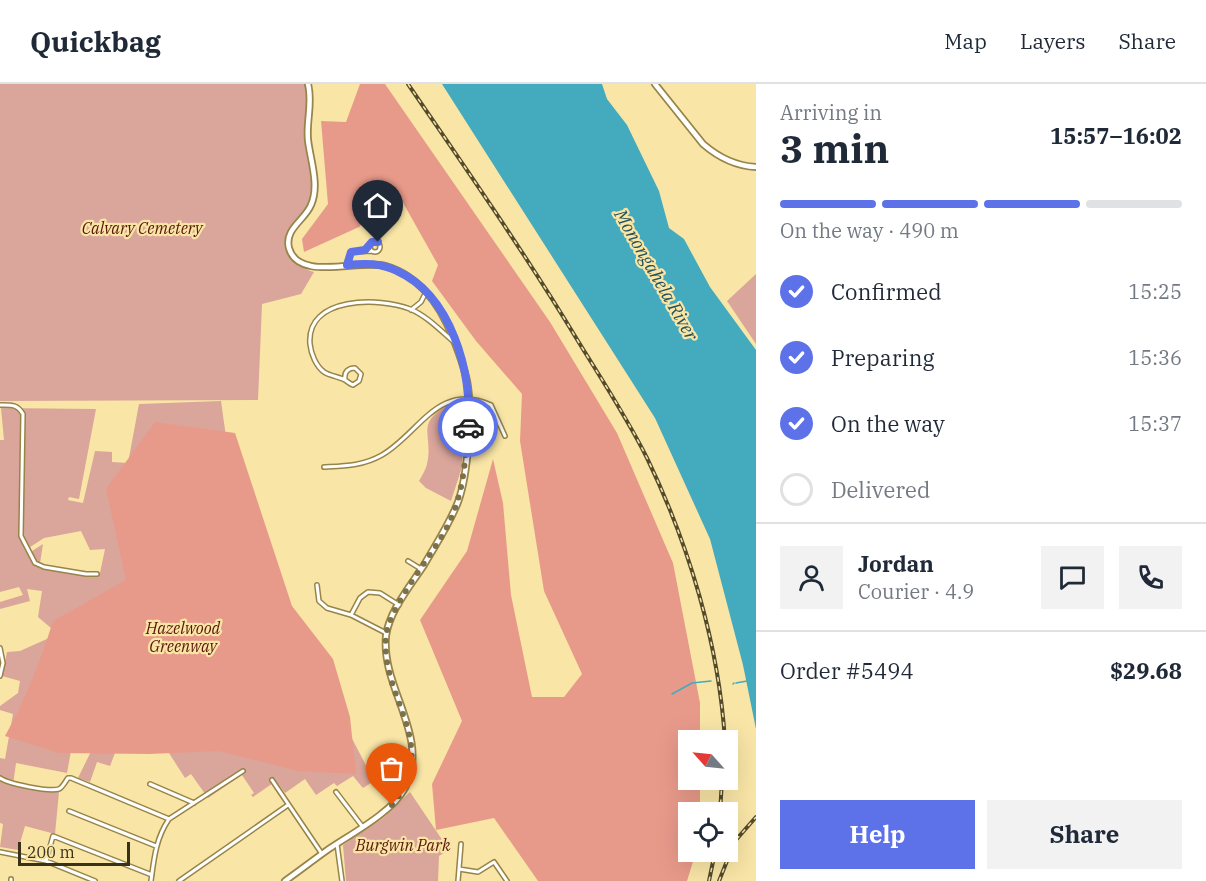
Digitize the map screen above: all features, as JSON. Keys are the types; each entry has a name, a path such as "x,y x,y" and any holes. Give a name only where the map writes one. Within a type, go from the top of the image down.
{"street":[{"path":"285,881 392,805 401,795 410,772 413,753 411,737 389,675 386,633 399,605 448,525 458,500 464,476 469,415 468,387 455,343 449,326 426,292 410,278 385,266 366,263 311,268 294,258 289,249 292,229 311,205 314,196 312,155 308,141 310,106 308,84"},
{"path":"655,84 712,152 739,165 756,167"},
{"path":"347,265 351,252 371,249"},
{"path":"411,310 421,302 426,292"},
{"path":"345,379 345,373 349,369 355,368 361,374 361,379 355,385 325,372 314,358 310,341 311,331 316,322 339,306 373,300 411,310 431,322 455,343"},
{"path":"324,467 367,463 391,449 421,419 455,400 468,399 491,405 505,436"},
{"path":"0,405 19,408 23,414 21,536 35,563 44,567 97,574"},
{"path":"408,561 421,569"},
{"path":"317,585 319,601 327,608 351,615 386,633"},
{"path":"351,615 360,598 368,592 380,593 399,605"},
{"path":"0,648 3,663 0,676"},
{"path":"152,881 156,846 161,831 169,819 243,771"},
{"path":"0,778 51,790 62,788 68,778 169,819"},
{"path":"272,780 322,854"},
{"path":"150,784 194,803"},
{"path":"336,792 362,826"},
{"path":"179,881 288,805"},
{"path":"69,811 156,846"},
{"path":"46,861 53,836 152,875"},
{"path":"337,844 342,881"},
{"path":"458,881 461,844"},
{"path":"0,852 46,861 94,881"},
{"path":"459,869 478,872 494,862 507,881"},
{"path":"293,876 297,881"}],"green space":[{"name":"Calvary Cemetery","path":"0,84 305,84 307,103 305,143 310,175 310,199 287,232 285,240 288,254 293,260 314,272 301,294 262,304 258,400 0,401"},
{"path":"360,84 385,84 550,322 617,433 673,563 700,703 700,730 678,730 678,790 700,790 700,802 678,802 678,862 693,862 687,881 538,881 494,818 436,830 432,784 462,721 420,620 467,551 493,459 503,503 511,595 532,697 564,697 582,674 544,591 520,441 522,394 476,341 432,281 438,265 397,192 359,227 304,252 302,239 328,204 321,121 346,122"},
{"path":"756,274 756,344 727,301"},
{"name":"Hazelwood Greenway","path":"221,401 237,516 374,781 363,788 353,776 337,786 334,783 316,795 305,779 285,793 276,781 253,797 251,795 254,793 242,775 208,798 191,774 185,778 160,739 123,732 110,766 97,762 90,782 78,778 102,729 76,724 67,773 16,763 13,785 59,792 55,834 25,826 18,850 0,847 3,824 0,823 0,758 5,759 13,714 0,710 0,706 18,693 20,681 2,676 7,652 20,651 58,634 38,617 42,591 27,589 30,601 0,609 0,602 23,595 19,587 0,592 0,440 4,440 1,408 96,409 79,499 69,497 68,500 83,503 95,451 112,452 112,462 128,463 139,404","holes":["81,531 90,550 105,549 100,573 40,563 43,544 29,553 27,549 44,538"]},
{"path":"451,404 441,419 445,422 439,433 442,436 463,440 462,467 451,501 426,488 419,481 427,464 429,423 432,417"},
{"name":"Hazelwood Greenway","path":"155,422 235,433 292,606 333,659 350,717 356,774 298,771 219,751 149,754 59,753 5,736 32,680 53,621 126,580 106,489"},
{"name":"Burgwin Park","path":"410,792 449,850 439,856 438,881 346,881 343,845 382,819"}],"water":[{"name":"Monongahela River","path":"442,84 602,84 607,99 627,125 659,191 669,228 684,239 710,287 756,350 756,729 743,665 710,539 655,418"}],"waterway":[{"path":"672,694 692,683 711,681"},
{"path":"736,683 747,681"}],"railway":[{"path":"408,84 537,276 614,399 647,458 676,525 700,596 716,669 724,730"},
{"path":"721,790 721,802"},
{"path":"719,881 735,841 756,817"},
{"path":"709,881 713,862"}],"way so far":[{"path":"392,805 406,785 413,753 411,737 389,675 386,633 399,605 448,525 458,500 464,476 468,427"}],"route":[{"path":"378,242 372,242 365,250 351,252 347,265 366,263 397,270 420,285 432,300 449,326 464,370 468,387 468,427"}]}
